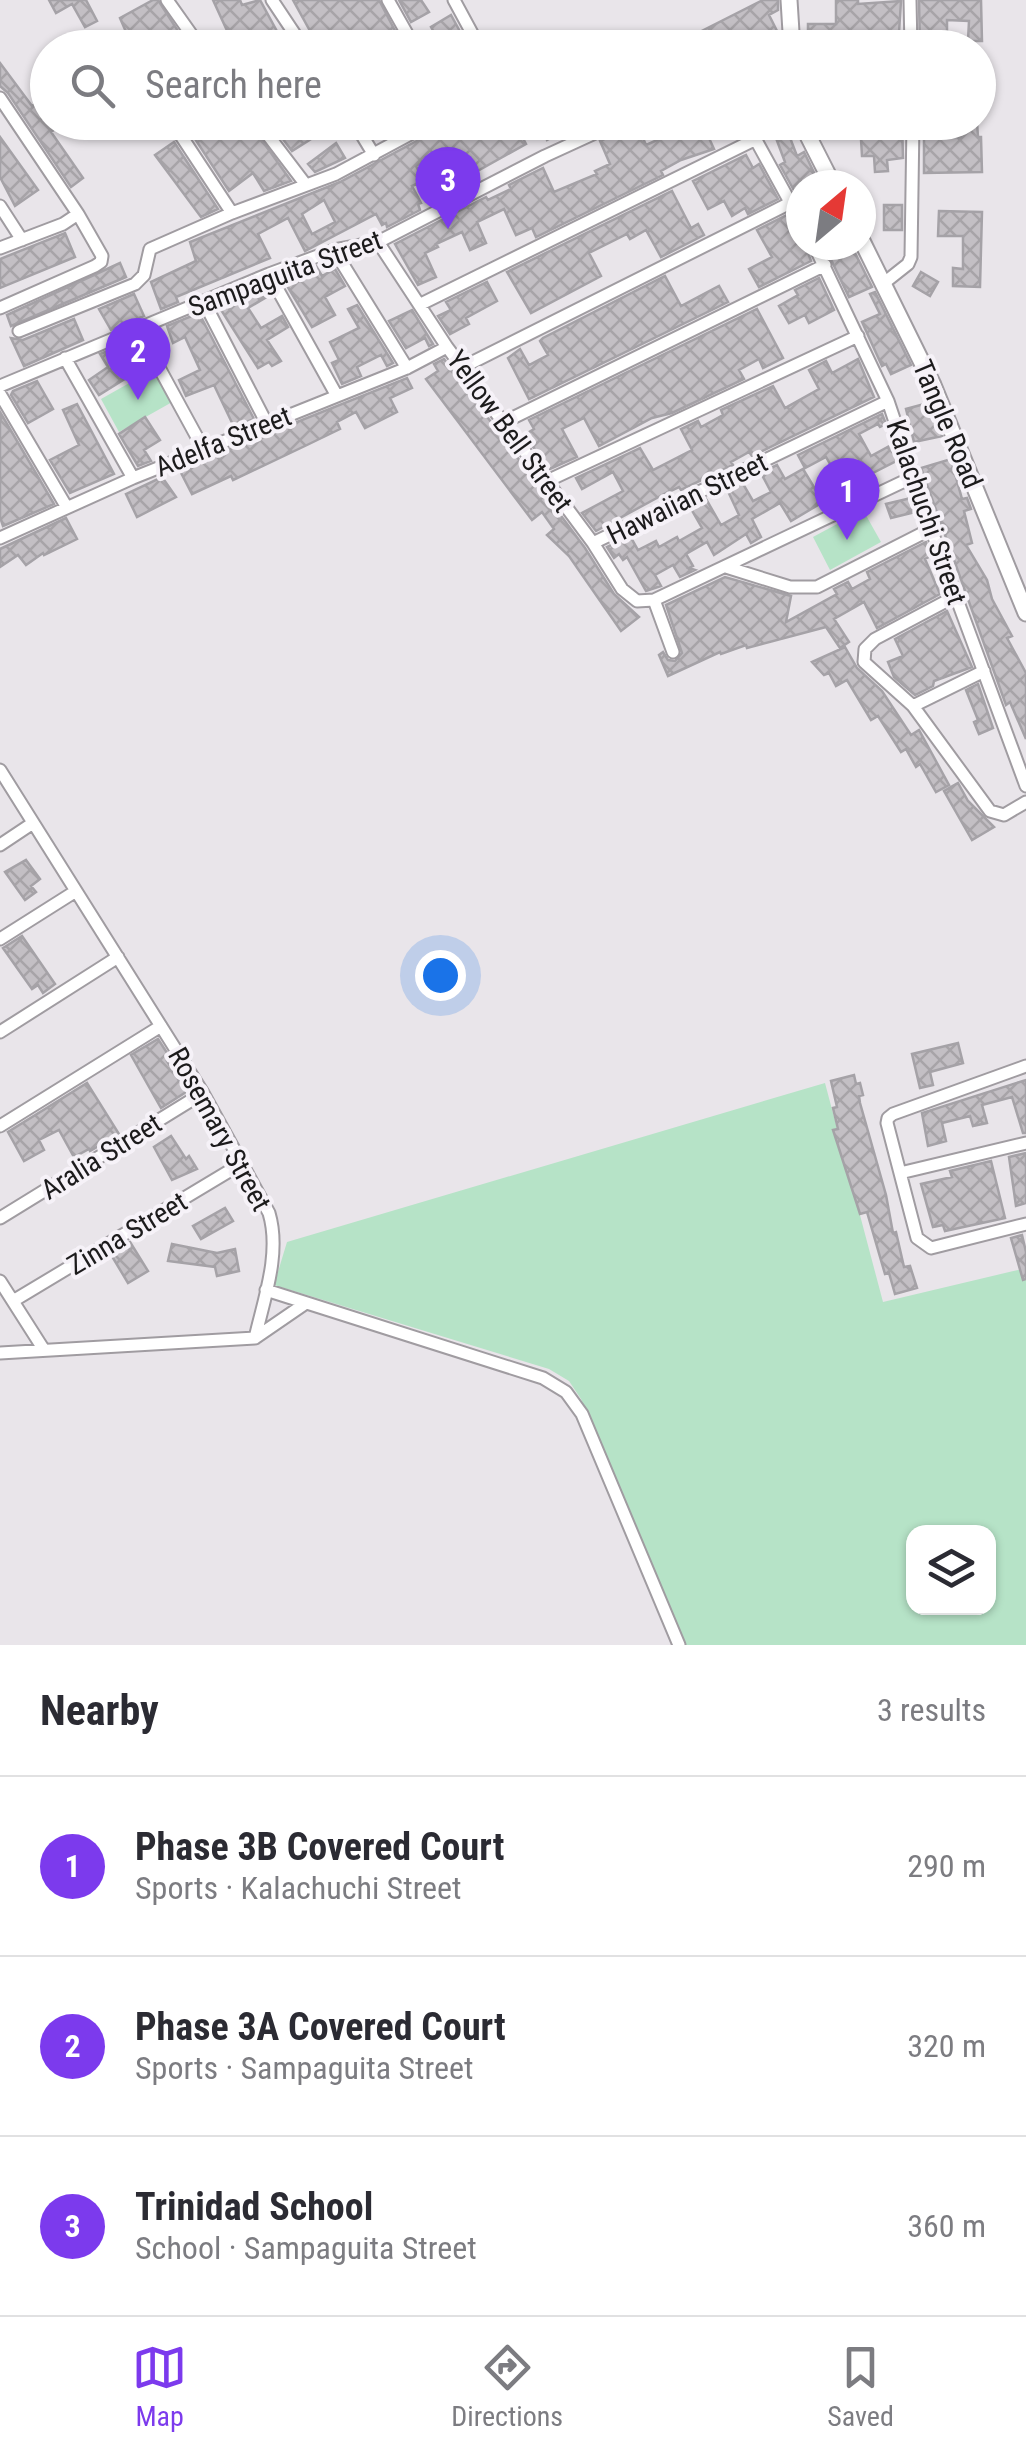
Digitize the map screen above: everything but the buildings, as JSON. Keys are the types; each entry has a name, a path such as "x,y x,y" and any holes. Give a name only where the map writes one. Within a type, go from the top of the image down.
{"street":[{"path":"166,0 188,30"},
{"path":"272,0 292,30"},
{"path":"388,0 405,30"},
{"path":"454,0 470,30"},
{"path":"789,0 790,30"},
{"path":"910,0 911,30"},
{"path":"0,98 102,256 94,266 0,308"},
{"path":"184,140 232,213"},
{"path":"272,140 306,185"},
{"path":"365,140 374,155"},
{"path":"18,330 135,284 144,275 150,249 306,185 401,140"},
{"name":"Sampaguita Street","path":"0,386 269,274 334,250 378,242 580,140"},
{"path":"420,304 754,140 786,196"},
{"path":"809,140 825,170"},
{"path":"884,283 911,257 912,140"},
{"path":"462,366 786,205"},
{"path":"0,206 22,240"},
{"path":"0,248 63,224 78,214"},
{"name":"Yellow Bell Street","path":"378,242 447,347 593,543 622,589 637,601 654,600"},
{"path":"334,250 407,368"},
{"name":"Kalachuchi Street","path":"822,260 888,401 931,530 1026,786"},
{"name":"Tangle Road","path":"872,260 933,385 1026,613"},
{"path":"504,422 825,265"},
{"path":"269,274 337,396"},
{"path":"204,302 267,424"},
{"path":"138,329 204,450"},
{"path":"546,481 858,336"},
{"name":"Adelfa Street","path":"1,536 133,478 407,368 447,347"},
{"path":"64,358 133,478"},
{"path":"0,394 66,506"},
{"name":"Hawaiian Street","path":"593,543 888,401"},
{"path":"674,652 654,600 913,477"},
{"path":"726,566 790,587 817,587 931,530"},
{"path":"956,596 875,639 863,654 864,662 913,706 990,810 1004,815 1026,802"},
{"path":"913,706 984,670"},
{"name":"Rosemary Street","path":"0,770 203,1093 269,1213 274,1230 255,1338"},
{"path":"0,844 33,824"},
{"path":"0,939 76,891"},
{"path":"0,1032 118,957"},
{"path":"0,1126 162,1026"},
{"path":"1026,1066 888,1118 917,1238 924,1245 931,1248 1026,1224"},
{"name":"Aralia Street","path":"0,1218 203,1093"},
{"path":"900,1173 1026,1144"},
{"name":"Zinna Street","path":"13,1302 241,1164"},
{"path":"0,1281 44,1350"},
{"path":"266,1290 542,1378 566,1392 582,1414 679,1645"},
{"path":"0,1353 255,1338 306,1303"}],"green space":[{"path":"156,368 174,401 119,432 101,399"},
{"path":"863,510 881,542 830,570 813,537"},
{"path":"825,1083 883,1302 1026,1268 1026,1645 686,1645 581,1399 569,1381 549,1369 274,1285 287,1242"}],"place":[{"name":"Trinidad School","path":"448,229"},
{"name":"Phase 3A Covered Court","path":"138,400"},
{"name":"Phase 3B Covered Court","path":"847,540"}]}
